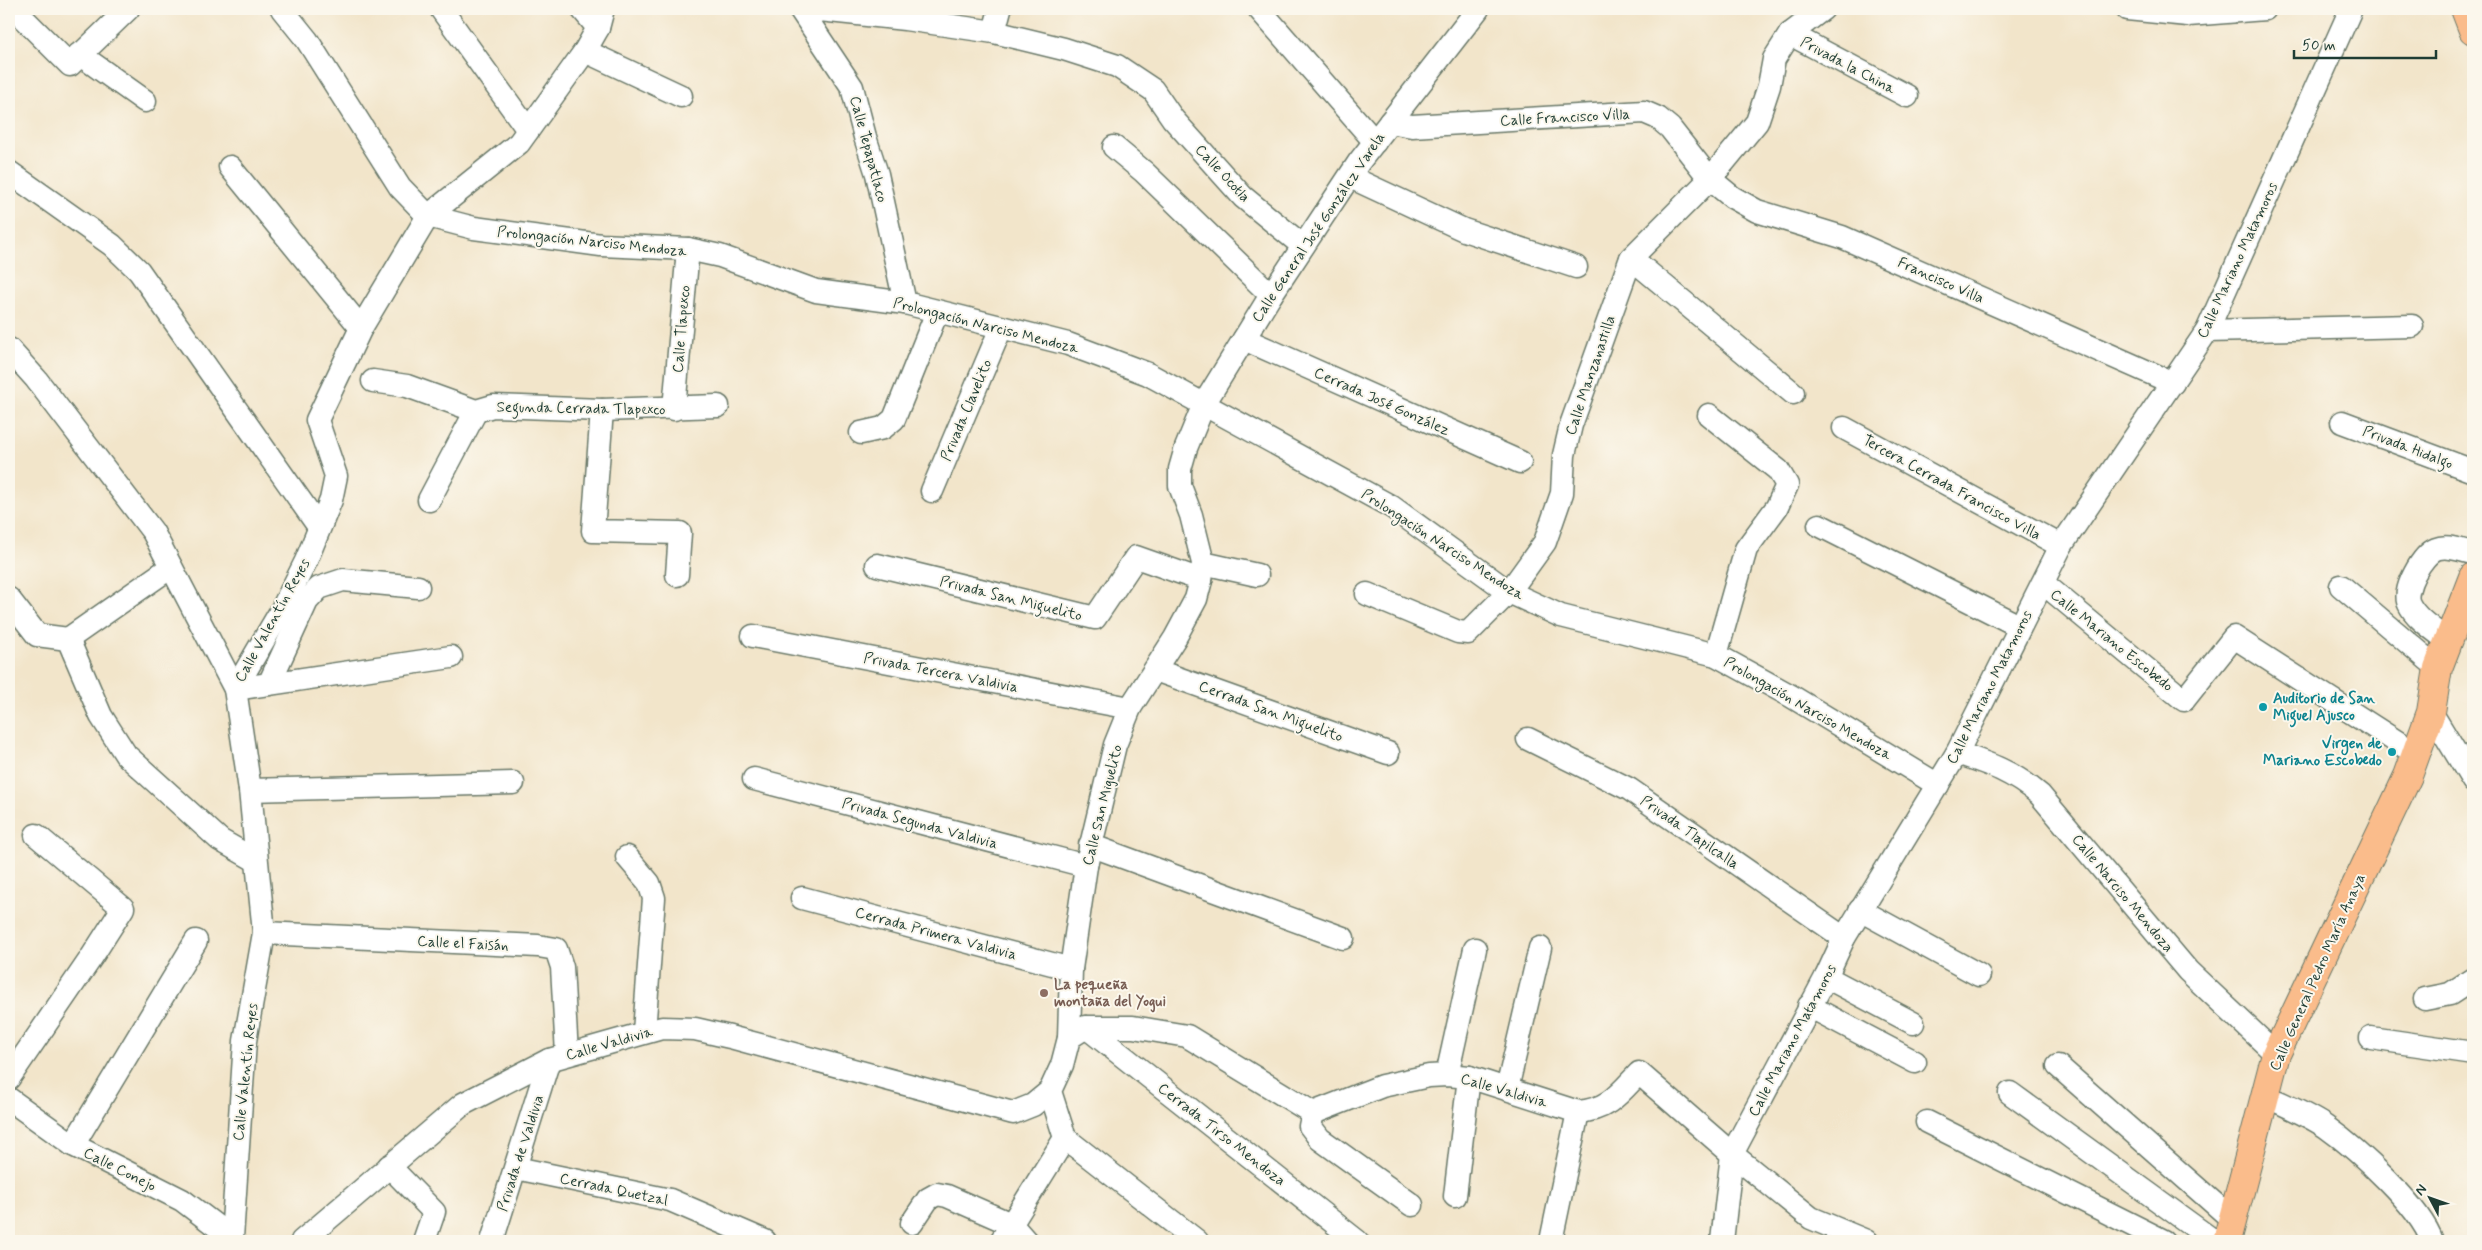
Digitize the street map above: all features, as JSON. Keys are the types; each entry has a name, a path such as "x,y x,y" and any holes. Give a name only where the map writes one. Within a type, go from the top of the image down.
{"main road":[{"path":"2465,9 2473,30"},
{"name":"Calle General Pedro María Anaya","path":"2230,1230 2276,1054 2408,776 2431,712 2438,668 2473,578"}],"street":[{"path":"14,9 70,65 116,13"},
{"path":"282,9 307,40 400,187 428,216"},
{"path":"441,9 528,130"},
{"path":"582,9 601,18"},
{"name":"Calle Tepapatlaco","path":"800,9 852,87 877,174 905,303"},
{"path":"810,9 905,19 994,32 1000,9"},
{"path":"1259,9 1375,142"},
{"name":"Calle General José González Varela","path":"1204,404 1270,295 1350,177 1390,122 1478,9"},
{"path":"1790,34 1823,9"},
{"path":"2127,9 2188,15 2265,9"},
{"name":"Calle Mariano Matamoros","path":"1722,1241 1732,1154 1826,977 1844,938 1957,753 2061,546 2207,331 2350,9"},
{"name":"Calle Valentín Reyes","path":"233,1240 245,1041 264,933 255,860 250,790 234,688 282,609 306,561 331,500 336,476 317,420 361,328 428,216 520,142 585,51 601,18"},
{"name":"Calle Ocotla","path":"994,32 1064,49 1117,66 1153,90 1173,119 1243,197 1303,246"},
{"name":"Privada la China","path":"1790,34 1907,96"},
{"name":"Calle Manzanastilla","path":"1367,594 1458,632 1468,633 1510,592 1545,542 1562,493 1564,455 1571,425 1631,258 1710,179 1757,122 1769,86 1774,59 1790,34"},
{"path":"585,51 681,96"},
{"path":"79,54 145,102"},
{"name":"Calle Francisco Villa","path":"1390,122 1412,126 1644,112 1658,118 1670,128 1710,179"},
{"path":"1114,147 1144,172 1270,295"},
{"path":"230,167 361,328"},
{"path":"9,172 112,245 139,271 319,527"},
{"path":"1350,177 1464,230 1576,266"},
{"name":"Francisco Villa","path":"1710,179 1732,197 1757,211 1842,237 2173,382"},
{"name":"Prolongación Narciso Mendoza","path":"428,216 474,228 592,244 688,249 720,256 816,290 905,303 1068,344 1104,357 1148,374 1392,507 1510,592 1561,616 1716,655 1792,696 1938,785"},
{"name":"Calle Tlapexco","path":"674,408 688,249"},
{"path":"1631,258 1793,393"},
{"path":"861,433 883,428 894,419 937,312"},
{"path":"2207,331 2412,326"},
{"name":"Privada Clavelito","path":"932,491 1001,328"},
{"name":"Cerrada José González","path":"1244,339 1520,462"},
{"path":"9,349 42,386 152,532 234,688 451,657"},
{"name":"Segunda Cerrada Tlapexco","path":"373,381 406,386 476,411 494,406 602,410 718,406"},
{"path":"1204,404 1186,448 1180,469 1180,486 1191,515 1202,571 1258,575"},
{"path":"602,410 593,531 680,534 677,575"},
{"path":"429,500 476,411"},
{"path":"1709,415 1778,470 1787,486 1777,506 1746,549 1716,655"},
{"name":"Privada Hidalgo","path":"2342,422 2473,471"},
{"name":"Tercera Cerrada Francisco Villa","path":"1844,428 2061,546"},
{"path":"1819,525 2020,626"},
{"path":"2448,641 2418,616 2408,603 2406,591 2424,556 2435,549 2446,547 2473,554"},
{"name":"Privada San Miguelito","path":"877,565 1095,618 1136,557 1202,571"},
{"path":"9,599 37,635 68,639 172,567"},
{"name":"Calle San Miguelito","path":"1050,1091 1077,1032 1071,968 1088,855 1115,745 1130,708 1155,670 1196,599 1202,571"},
{"path":"269,684 307,601 319,588 343,580 418,586"},
{"name":"Calle Mariano Escobedo","path":"2043,583 2184,700 2234,638 2416,754"},
{"path":"2341,586 2438,668"},
{"name":"Privada Tercera Valdivia","path":"753,636 1130,708"},
{"path":"68,639 101,716 126,755 220,840 255,860"},
{"name":"Cerrada San Miguelito","path":"1155,670 1388,753"},
{"path":"2431,712 2473,782"},
{"name":"Privada Tlapilcalla","path":"1528,739 1629,789 1844,938"},
{"name":"Calle Narciso Mendoza","path":"1957,753 1998,767 2020,778 2040,795 2188,971 2276,1054"},
{"name":"Privada Segunda Valdivia","path":"754,780 1088,855 1343,938"},
{"path":"250,790 513,782"},
{"path":"9,1078 123,908 36,835"},
{"path":"627,857 649,883 654,898 644,1032"},
{"name":"Cerrada Primera Valdivia","path":"802,898 1071,968"},
{"path":"1860,910 1979,975"},
{"name":"Calle el Faisán","path":"264,933 538,946 556,949 562,967 558,1057"},
{"path":"73,1144 196,941"},
{"path":"1507,1089 1540,948"},
{"path":"1447,1075 1475,949"},
{"path":"1826,977 1913,1023"},
{"path":"2425,999 2450,994 2473,978"},
{"path":"1810,1006 1915,1062"},
{"path":"1077,1032 1133,1027 1187,1036 1313,1113 1310,1126 1320,1139 1412,1205"},
{"name":"Calle Valdivia","path":"302,1241 463,1104 558,1057 662,1028 704,1031 1013,1113 1033,1104 1050,1091"},
{"name":"Cerrada Tirso Mendoza","path":"1077,1032 1357,1241"},
{"path":"2371,1038 2473,1053"},
{"name":"Privada de Valdivia","path":"495,1241 516,1168 558,1057"},
{"path":"2058,1066 2230,1230"},
{"path":"1551,1241 1578,1112 1592,1111 1608,1104 1639,1073 1732,1154 1810,1218 1866,1241"},
{"name":"Calle Valdivia","path":"1313,1113 1382,1086 1429,1076 1447,1075 1469,1077 1578,1112"},
{"path":"1455,1196 1469,1077"},
{"path":"1050,1091 1065,1138 1197,1241"},
{"path":"2010,1093 2214,1241"},
{"path":"2264,1095 2324,1126 2353,1149 2408,1203 2432,1241"},
{"name":"Calle Conejo","path":"9,1099 73,1144 182,1200 233,1240"},
{"path":"1927,1122 2164,1241"},
{"path":"1006,1233 1065,1138"},
{"path":"389,1166 434,1212 424,1241"},
{"name":"Cerrada Quetzal","path":"516,1168 670,1200 765,1241"},
{"path":"912,1223 928,1199 937,1194 947,1196 1006,1233 1026,1241"}],"place":[{"name":"Auditorio de San Miguel Ajusco","path":"2263,707"},
{"name":"Virgen de Mariano Escobedo","path":"2392,752"},
{"name":"La pequeña montaña del Yogui","path":"1044,993"}]}
